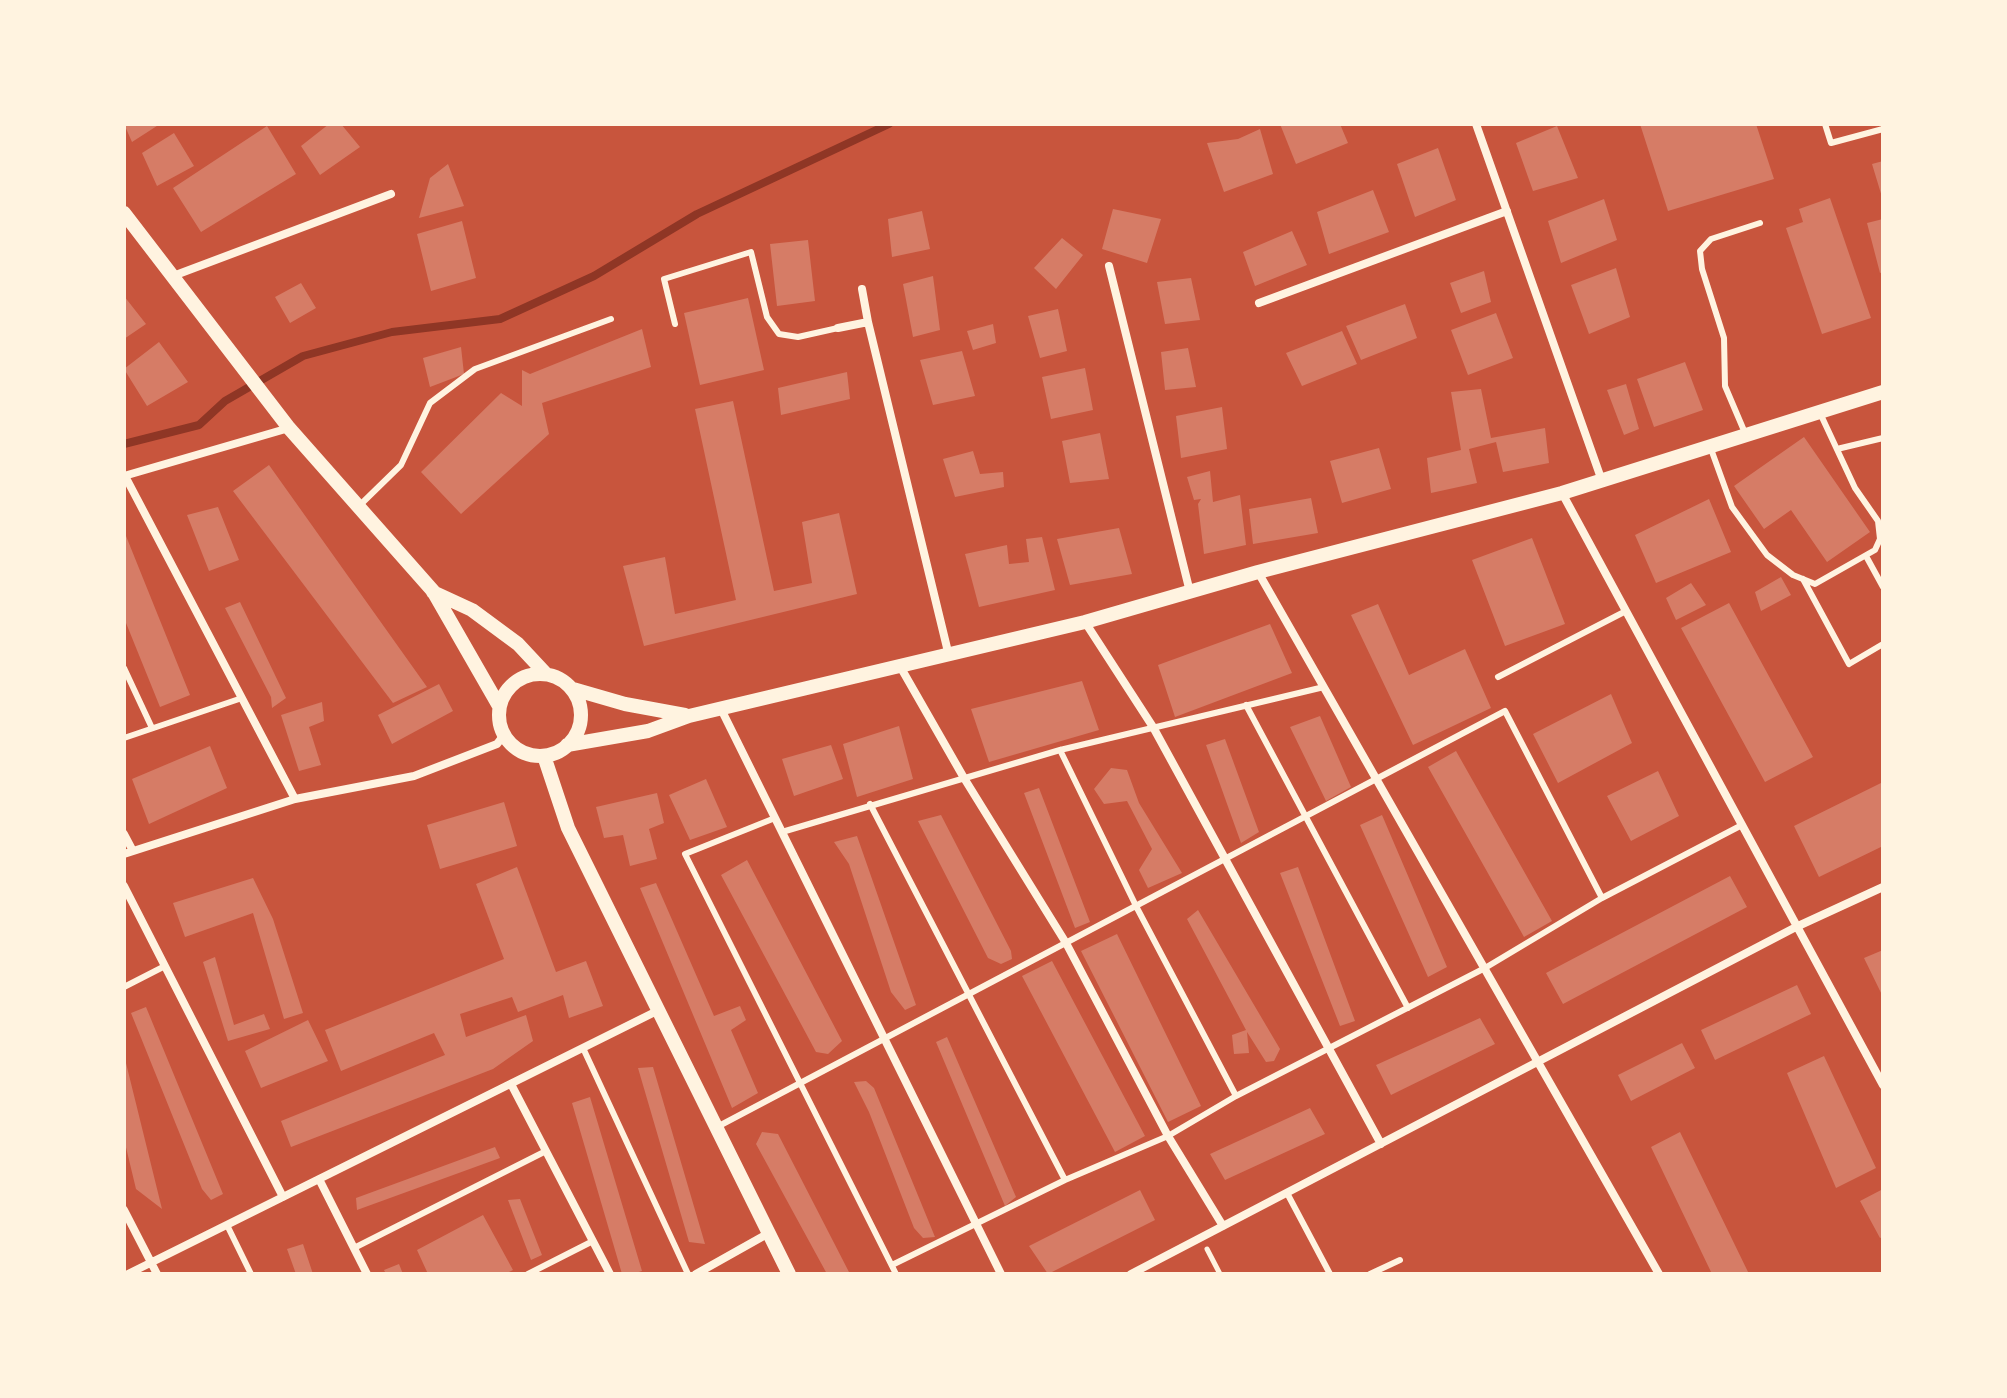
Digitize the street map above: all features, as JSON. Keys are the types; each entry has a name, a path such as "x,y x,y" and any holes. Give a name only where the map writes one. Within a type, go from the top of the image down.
{"street":[{"path":"1476,124 1603,481"},
{"path":"173,276 391,194"},
{"path":"1259,303 1507,211"},
{"path":"124,213 289,428 433,591 499,706"},
{"path":"1109,266 1190,592"},
{"path":"862,289 949,657"},
{"path":"838,328 868,322"},
{"path":"689,716 625,704 573,689 561,679 546,674 530,674 516,680 505,691 499,706 498,721 514,748 529,755 544,756 567,745 648,731 689,716 722,711 1085,622 1258,572 1562,493 1883,392"},
{"path":"289,428 125,476 295,799"},
{"path":"1562,493 1883,1085"},
{"path":"1258,572 1659,1274"},
{"path":"433,591 472,610 518,644 546,674"},
{"path":"1085,622 1153,727 1381,1144"},
{"path":"901,668 964,778 1066,943 1168,1136 1223,1226"},
{"path":"567,745 581,722 580,705 573,689"},
{"path":"722,711 1001,1274"},
{"path":"124,834 128,853 295,799 414,776 497,744 504,735"},
{"path":"544,756 568,828 789,1274"},
{"path":"124,886 283,1197"},
{"path":"1131,1274 1796,927 1883,887"},
{"path":"128,1274 659,1010"},
{"path":"511,1084 610,1274"},
{"path":"319,1179 367,1274"},
{"path":"124,1210 157,1274"},
{"path":"696,1274 769,1233"}],"lane":[{"path":"1825,124 1831,143 1883,129"},
{"path":"1746,436 1725,386 1724,338 1702,269 1700,251 1711,239 1760,223"},
{"path":"675,324 664,279 751,252 767,317 779,334 798,337 838,328"},
{"path":"358,507 401,465 430,403 475,369 611,319"},
{"path":"1711,447 1732,507 1767,555 1815,584 1875,550 1880,539 1878,521 1855,488 1820,413"},
{"path":"1837,449 1883,438"},
{"path":"1866,556 1883,587"},
{"path":"1803,579 1849,664 1883,644"},
{"path":"1498,677 1626,611"},
{"path":"124,668 152,728"},
{"path":"782,832 1060,750 1324,687"},
{"path":"124,738 242,698"},
{"path":"1246,705 1408,1008"},
{"path":"717,1127 883,1037 1137,908 1505,711 1602,898"},
{"path":"1060,750 1137,908 1236,1096"},
{"path":"870,804 1065,1180"},
{"path":"775,818 685,854 802,1080 896,1274"},
{"path":"892,1265 1065,1180 1168,1136 1236,1096 1485,968 1602,898 1742,825"},
{"path":"124,987 165,966"},
{"path":"583,1048 688,1274"},
{"path":"354,1248 546,1151"},
{"path":"1287,1193 1330,1274"},
{"path":"227,1225 251,1274"},
{"path":"528,1274 593,1241"},
{"path":"1370,1274 1400,1260"}],"path":[{"path":"1201,1238 1220,1274"}],"building":[{"path":"124,124 160,124 132,142"},
{"path":"329,124 341,124 360,147 320,175 301,146"},
{"path":"1280,124 1340,124 1348,143 1296,164"},
{"path":"1640,124 1756,124 1774,179 1668,211"},
{"path":"267,126 296,174 201,232 173,188"},
{"path":"1557,126 1578,178 1533,191 1516,143"},
{"path":"1260,129 1273,174 1224,192 1207,143 1238,139"},
{"path":"174,133 194,166 157,186 142,153"},
{"path":"1438,148 1456,200 1415,217 1397,164"},
{"path":"1883,161 1883,197 1882,197 1872,164"},
{"path":"448,164 464,206 419,218 430,178"},
{"path":"1373,190 1389,232 1329,254 1317,212"},
{"path":"1830,198 1871,318 1822,334 1786,228 1803,222 1799,209"},
{"path":"1604,199 1617,240 1561,263 1548,221"},
{"path":"1113,209 1161,219 1147,263 1102,249"},
{"path":"922,211 930,249 892,257 888,219"},
{"path":"1883,219 1883,272 1880,273 1867,223"},
{"path":"462,221 476,278 431,291 417,234"},
{"path":"1292,231 1307,265 1255,286 1243,252"},
{"path":"1062,238 1083,255 1056,289 1034,268"},
{"path":"808,240 815,301 777,306 770,244"},
{"path":"1616,268 1630,317 1589,334 1571,285"},
{"path":"1484,271 1491,302 1461,313 1450,283"},
{"path":"933,276 940,330 913,337 903,284"},
{"path":"1191,278 1200,320 1165,324 1157,282"},
{"path":"301,283 316,308 290,323 275,297"},
{"path":"124,296 146,324 124,339"},
{"path":"748,298 764,370 700,385 684,313"},
{"path":"1405,304 1417,338 1361,360 1346,326"},
{"path":"1058,309 1067,351 1040,358 1028,316"},
{"path":"1496,313 1513,358 1468,375 1451,330"},
{"path":"993,324 996,343 973,350 967,331"},
{"path":"642,329 651,367 542,403 549,434 461,514 421,472 501,393 522,406 522,370 530,374"},
{"path":"1342,331 1357,364 1302,386 1286,353"},
{"path":"159,342 188,382 147,406 124,369"},
{"path":"461,347 464,374 430,387 423,358"},
{"path":"1188,348 1196,387 1165,390 1161,352"},
{"path":"962,351 975,396 933,405 920,360"},
{"path":"1685,362 1703,410 1654,427 1637,379"},
{"path":"1085,368 1093,410 1051,419 1042,377"},
{"path":"847,372 850,399 781,415 778,388"},
{"path":"1626,384 1639,429 1624,435 1607,390"},
{"path":"1481,389 1491,438 1545,428 1549,463 1503,472 1496,442 1469,449 1477,483 1431,493 1427,458 1461,450 1451,392"},
{"path":"733,401 774,591 812,583 802,522 839,513 857,594 644,646 623,566 665,557 675,614 736,600 695,409"},
{"path":"1222,407 1227,449 1181,458 1176,416"},
{"path":"1100,433 1109,479 1070,483 1062,441"},
{"path":"1804,437 1870,532 1827,562 1791,510 1764,529 1734,486"},
{"path":"1379,448 1391,489 1342,503 1330,461"},
{"path":"973,451 980,474 1003,472 1004,487 955,497 943,459"},
{"path":"269,465 427,687 393,703 233,491"},
{"path":"1210,471 1213,502 1240,495 1246,545 1204,554 1198,504 1201,499 1194,500 1187,477"},
{"path":"1311,498 1318,533 1253,544 1249,509"},
{"path":"1709,499 1731,552 1656,583 1635,535"},
{"path":"218,507 239,560 209,571 187,515"},
{"path":"1119,528 1132,574 1070,585 1057,539"},
{"path":"124,531 190,695 160,707 124,618"},
{"path":"1042,537 1055,590 979,607 965,554 1007,545 1009,564 1029,562 1026,539"},
{"path":"1532,538 1565,624 1505,646 1472,560"},
{"path":"1781,577 1791,595 1761,611 1755,592"},
{"path":"1691,583 1706,605 1676,620 1666,598"},
{"path":"240,602 286,698 272,708 271,697 225,608"},
{"path":"1729,603 1813,757 1765,782 1681,628"},
{"path":"1378,604 1409,675 1465,649 1491,708 1413,745 1351,615"},
{"path":"1270,624 1292,673 1175,717 1158,665"},
{"path":"1082,681 1099,730 989,762 971,709"},
{"path":"439,684 453,711 392,744 378,715"},
{"path":"1611,694 1632,743 1558,783 1533,734"},
{"path":"322,702 324,721 309,727 321,765 299,771 281,715"},
{"path":"1320,716 1351,787 1326,801 1290,727"},
{"path":"899,726 913,779 857,797 843,744"},
{"path":"1225,739 1259,832 1241,843 1206,745"},
{"path":"831,745 843,779 794,796 782,759"},
{"path":"210,746 227,788 149,824 132,779"},
{"path":"1456,751 1552,921 1524,937 1428,767"},
{"path":"1111,768 1127,770 1139,803 1182,873 1148,888 1139,870 1152,849 1127,801 1104,804 1094,789"},
{"path":"1658,771 1679,816 1631,841 1607,796"},
{"path":"706,779 727,827 690,840 669,795"},
{"path":"1883,782 1883,846 1819,877 1794,826"},
{"path":"1039,788 1090,922 1075,928 1024,793"},
{"path":"657,793 664,823 649,829 657,859 630,866 623,835 604,838 596,807"},
{"path":"504,802 517,846 440,869 427,825"},
{"path":"941,815 1011,951 1012,959 1001,964 988,958 918,821"},
{"path":"1382,815 1447,967 1428,977 1360,825"},
{"path":"857,836 916,1005 905,1010 891,992 849,864 834,842"},
{"path":"747,860 842,1041 828,1054 816,1052 721,875"},
{"path":"517,867 556,972 586,961 603,1006 569,1018 563,995 518,1012 512,997 460,1014 466,1037 526,1015 533,1041 493,1069 291,1147 281,1121 445,1055 434,1033 341,1071 325,1030 504,959 476,884"},
{"path":"1298,867 1355,1021 1340,1026 1280,873"},
{"path":"1730,876 1747,907 1563,1004 1546,973"},
{"path":"253,878 273,919 303,1013 284,1019 253,913 185,937 173,903"},
{"path":"656,883 714,1016 740,1006 746,1020 731,1030 758,1093 732,1108 640,888"},
{"path":"1198,910 1280,1049 1274,1061 1266,1062 1247,1032 1249,1053 1234,1054 1232,1035 1246,1030 1187,919"},
{"path":"1117,934 1201,1106 1168,1122 1081,951"},
{"path":"1883,950 1883,997 1864,958"},
{"path":"215,957 234,1025 264,1014 270,1029 228,1041 203,962"},
{"path":"1052,961 1145,1136 1115,1152 1022,976"},
{"path":"1797,985 1811,1014 1715,1060 1701,1030"},
{"path":"146,1007 223,1194 211,1200 202,1189 131,1013"},
{"path":"1480,1018 1495,1044 1391,1095 1376,1065"},
{"path":"308,1020 328,1061 261,1088 245,1051"},
{"path":"947,1037 1016,1197 1005,1206 936,1042"},
{"path":"1682,1043 1695,1068 1631,1101 1618,1075"},
{"path":"1824,1056 1876,1168 1836,1188 1787,1073"},
{"path":"125,1059 162,1209 136,1189 124,1139"},
{"path":"653,1067 705,1244 689,1242 638,1068"},
{"path":"866,1081 874,1088 935,1237 923,1238 914,1228 869,1112 854,1082"},
{"path":"590,1097 642,1271 632,1274 622,1274 572,1103"},
{"path":"1310,1108 1325,1134 1225,1180 1210,1154"},
{"path":"762,1132 778,1134 850,1274 827,1274 756,1144"},
{"path":"1680,1132 1749,1274 1712,1274 1651,1147"},
{"path":"495,1147 500,1158 357,1210 356,1198"},
{"path":"1883,1189 1883,1237 1880,1238 1860,1201"},
{"path":"1140,1190 1155,1220 1048,1274 1029,1246"},
{"path":"520,1199 542,1255 531,1260 508,1200"},
{"path":"483,1215 513,1270 505,1274 428,1274 417,1250"},
{"path":"303,1244 313,1274 296,1274 287,1249"},
{"path":"399,1264 403,1274 386,1274 384,1270"}],"waterway":[{"path":"124,444 199,425 225,401 303,356 392,332 500,319 594,276 697,214 889,124"}]}
